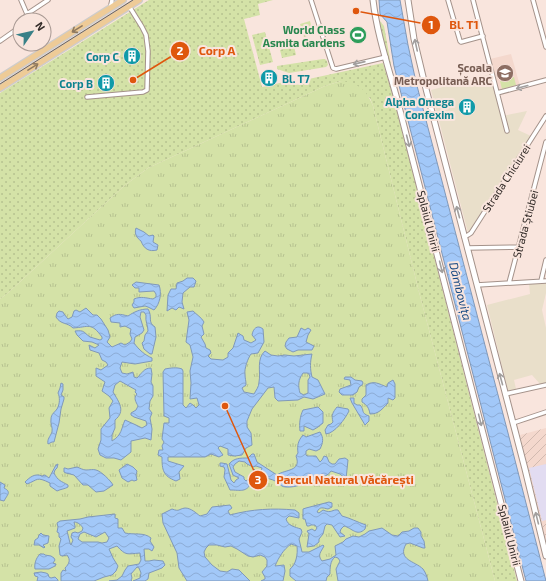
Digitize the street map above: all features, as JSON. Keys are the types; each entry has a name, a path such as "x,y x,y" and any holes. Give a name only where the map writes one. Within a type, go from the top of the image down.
{"main road":[{"path":"0,78 124,0"},
{"path":"0,88 138,0"},
{"name":"Splaiul Unirii","path":"373,0 378,26 521,581"},
{"path":"408,0 418,56 546,556"}],"street":[{"path":"21,0 25,12"},
{"path":"29,12 48,0"},
{"path":"110,9 112,0"},
{"path":"311,0 333,68 336,69 386,57"},
{"path":"448,0 460,41 483,36"},
{"path":"473,0 507,131"},
{"path":"533,0 546,47"},
{"path":"87,97 143,92 147,90 148,51 146,35 129,6"},
{"path":"0,41 12,33"},
{"path":"498,93 546,80"},
{"name":"Strada Chiciurei","path":"464,237 471,233 546,116"},
{"name":"Strada Știubei","path":"509,283 546,142"},
{"path":"467,248 519,247"},
{"path":"541,281 546,260"},
{"path":"477,285 546,281"},
{"path":"505,394 546,385"},
{"path":"513,423 546,412"}],"shaded area":[{"name":"Școala Metropolitană ARC","path":"511,54 520,86 499,92 490,59"},
{"path":"491,74 502,116 527,111 518,130 531,136 468,233 431,90"},
{"path":"546,283 546,293 542,310 546,328 546,384 541,385 532,375 514,380 516,389 508,391 487,305 530,294 529,284"},
{"path":"546,428 546,541 520,435"},
{"path":"546,464 546,520 542,521 529,468"}],"green space":[{"path":"149,0 273,0 258,4 260,15 244,19 262,87 293,80 294,85 304,84 304,80 383,63 394,100 517,581 495,581 419,292 373,106 370,98 341,81 325,86 148,168 124,186 0,299 0,93"},
{"path":"376,16 384,26 391,65 388,65"},
{"path":"310,21 313,34 304,37 300,24"},
{"path":"265,32 273,62 260,65 252,35"},
{"path":"294,46 296,55 282,58 280,50"},
{"path":"325,59 328,65 326,67 289,73 277,69 277,66"},
{"path":"514,77 516,85 502,89 500,81"},
{"path":"341,81 361,88 371,100 373,106 419,292 495,581 0,581 0,299 124,186 148,168 325,86"}],"water":[{"name":"Dâmbovița","path":"379,0 400,0 416,82 546,581 526,581 394,66 387,22 380,14"},
{"path":"136,228 149,236 154,236 153,242 158,245 157,250 152,251 145,248 136,236"},
{"path":"187,278 193,278 196,281 194,287 190,287 183,293 182,302 184,309 179,307 176,310 172,308 167,311 168,295 171,289 176,289 177,283"},
{"path":"136,282 159,285 160,298 158,305 154,310 145,306 134,308 132,305 134,299 137,298 153,299 156,297 154,291 139,292 139,288 135,288 132,285"},
{"path":"86,308 93,315 97,315 101,319 108,330 110,337 107,342 112,347 121,343 125,345 132,339 130,334 131,329 125,326 120,327 120,323 111,322 110,318 115,315 121,314 128,316 137,311 148,309 151,323 155,327 156,337 152,354 150,354 144,349 142,343 148,331 146,315 144,312 141,312 140,317 144,330 135,337 134,343 142,352 152,358 152,361 135,364 122,362 120,368 122,373 127,374 133,372 134,377 137,378 145,370 151,368 153,396 150,401 149,409 152,413 150,418 152,429 151,440 145,438 131,441 131,452 121,460 106,458 100,455 98,449 101,440 101,429 110,418 109,408 113,401 102,391 105,382 96,376 96,368 101,370 108,365 102,360 99,353 90,350 89,345 95,348 99,345 92,342 83,341 75,331 82,331 90,337 100,340 102,337 92,327 86,326 73,328 58,320 56,317 59,311 63,312 68,319 72,317 74,311 76,310 80,312","holes":["120,381 136,390 135,392 137,394 135,398 138,406 136,410 131,413 131,415 146,421 147,425 142,428 125,420 121,432 112,441 115,420 121,410 113,392 115,385"]},
{"path":"193,311 204,322 202,326 204,334 201,337 206,348 210,350 211,353 208,356 211,359 223,360 228,357 228,353 233,348 238,333 243,336 244,340 251,343 256,340 252,335 254,329 259,327 263,329 264,342 258,353 251,354 246,364 246,385 242,388 244,392 254,394 259,384 260,362 262,354 265,351 271,355 278,356 312,354 310,366 312,377 318,380 325,394 313,399 304,397 298,400 278,401 275,398 274,387 268,388 252,409 247,421 247,427 251,433 252,445 246,448 242,455 235,456 228,455 228,449 220,446 218,448 223,455 219,457 211,454 205,457 168,457 168,461 184,466 179,472 180,479 176,481 166,475 162,466 162,457 158,455 159,450 163,450 162,446 164,442 162,439 164,423 169,423 169,418 164,416 163,372 165,369 169,368 182,369 183,405 186,408 190,403 196,408 199,405 197,398 190,399 190,371 193,357 190,345 186,342 189,320 187,312","holes":["303,373 307,373 310,377 308,380 308,393 304,395 300,393 299,383"]},
{"path":"301,328 305,330 308,328 311,330 306,342 314,346 312,350 298,350 293,352 287,349 285,346 286,342 289,338 297,337"},
{"path":"345,377 351,377 355,380 362,381 363,383 353,395 342,395 339,392 340,389 351,385 350,380 344,379"},
{"path":"393,380 395,384 395,398 393,400 388,398 388,403 382,409 376,413 370,414 368,407 362,402 362,399 366,395 366,385 374,383 387,387 388,383"},
{"path":"61,383 63,384 63,390 61,395 64,399 59,423 54,442 48,444 48,439 52,432 51,417 59,405 58,393"},
{"path":"350,398 354,398 354,403 360,405 364,413 369,416 369,421 365,425 352,403"},
{"path":"318,407 323,412 323,423 313,430 304,426 304,431 300,431 300,420 303,410"},
{"path":"337,407 348,409 349,411 342,422 333,431 326,434 325,430 328,425 333,422 332,417 334,410"},
{"path":"320,432 323,438 320,449 316,451 309,449 306,451 307,456 316,456 320,462 324,456 327,457 329,462 332,464 335,464 339,459 345,458 348,460 346,479 340,474 331,471 327,475 319,478 315,483 285,487 274,480 266,478 261,483 258,490 256,485 252,482 248,488 230,490 224,477 224,467 220,466 220,463 227,464 231,480 234,483 239,478 233,475 229,464 235,459 248,458 252,454 254,454 257,462 277,475 292,469 297,465 296,456 298,453 299,441 303,435 306,437","holes":["239,461 245,462 253,467 256,466 262,468 261,471 257,472 254,469 251,477 246,481 244,477 235,472 233,467"]},
{"path":"58,464 54,473 55,476 68,485 67,488 57,491 50,486 50,483 39,479 27,484 25,482 35,475 45,475 49,478"},
{"path":"127,464 137,471 137,480 128,482 122,478 119,470"},
{"path":"77,467 85,470 98,471 106,476 113,485 104,491 96,492 88,485 83,485 74,475 64,472 64,468 68,469"},
{"path":"0,482 5,485 4,488 8,491 4,501 0,500"},
{"path":"329,502 332,503 332,507 328,509 320,508 317,512 319,513 323,510 328,512 338,510 342,516 366,525 365,529 357,532 344,526 340,532 345,536 340,537 332,525 327,524 319,539 319,542 314,546 307,547 309,534 307,531 312,529 315,531 317,528 315,525 307,526 305,519 303,519 303,509"},
{"path":"230,505 232,508 228,511 230,515 246,511 279,509 295,510 299,513 299,518 289,516 286,519 290,525 301,529 302,532 299,539 302,552 309,552 323,545 324,546 320,555 322,561 330,559 336,555 335,546 353,536 359,537 369,531 382,528 392,535 398,536 402,532 418,528 421,532 425,548 410,543 406,544 404,554 408,560 423,569 428,581 338,581 336,569 340,561 335,557 331,563 330,574 326,581 296,581 290,576 290,569 294,565 296,559 297,546 291,544 282,554 275,566 284,565 285,571 283,581 261,581 265,579 262,572 267,566 267,560 265,557 260,555 253,557 248,556 231,546 225,547 209,545 204,552 205,557 212,565 220,571 227,572 232,569 239,570 250,581 187,581 179,568 177,553 163,523 162,514 172,509 178,510 187,508 200,516 207,514 212,507"},
{"path":"115,514 115,518 118,519 118,528 122,528 125,533 142,534 151,538 150,541 154,547 152,551 149,549 144,549 145,561 163,561 165,565 162,568 149,573 148,579 145,581 133,581 140,578 141,573 137,567 131,574 132,581 109,581 117,580 122,576 128,566 139,564 141,560 140,553 127,554 117,546 109,549 118,566 112,575 94,581 61,581 61,573 63,570 66,571 65,568 69,560 67,555 60,555 59,546 61,539 59,537 59,533 57,532 57,523 60,521","holes":["74,522 83,528 82,531 78,533 72,533 71,537 73,540 71,545 67,531 75,528","84,532 96,537 105,532 109,538 107,542 102,543 82,542 78,539 80,534"]},
{"path":"41,533 49,536 48,543 43,545 45,547 44,548 39,545 34,545 35,540"},
{"path":"40,554 54,558 55,560 53,563 56,564 55,566 49,569 35,569 37,557"},
{"path":"41,572 48,574 51,578 55,577 58,581 37,581 38,577 35,576 34,573"}],"tram line":[{"path":"0,84 133,0"}],"place":[{"name":"Bl. T1","path":"356,11"},
{"name":"World Class Asmita Gardens","path":"358,35"},
{"name":"Corp C","path":"132,56"},
{"name":"Școala Metropolitană ARC","path":"505,73"},
{"name":"Bl. T7","path":"269,78"},
{"name":"Corp A","path":"133,80"},
{"name":"Corp B","path":"106,83"},
{"name":"Alpha Omega Confexim","path":"467,107"},
{"name":"Parcul Natural Văcărești","path":"225,406"}]}
